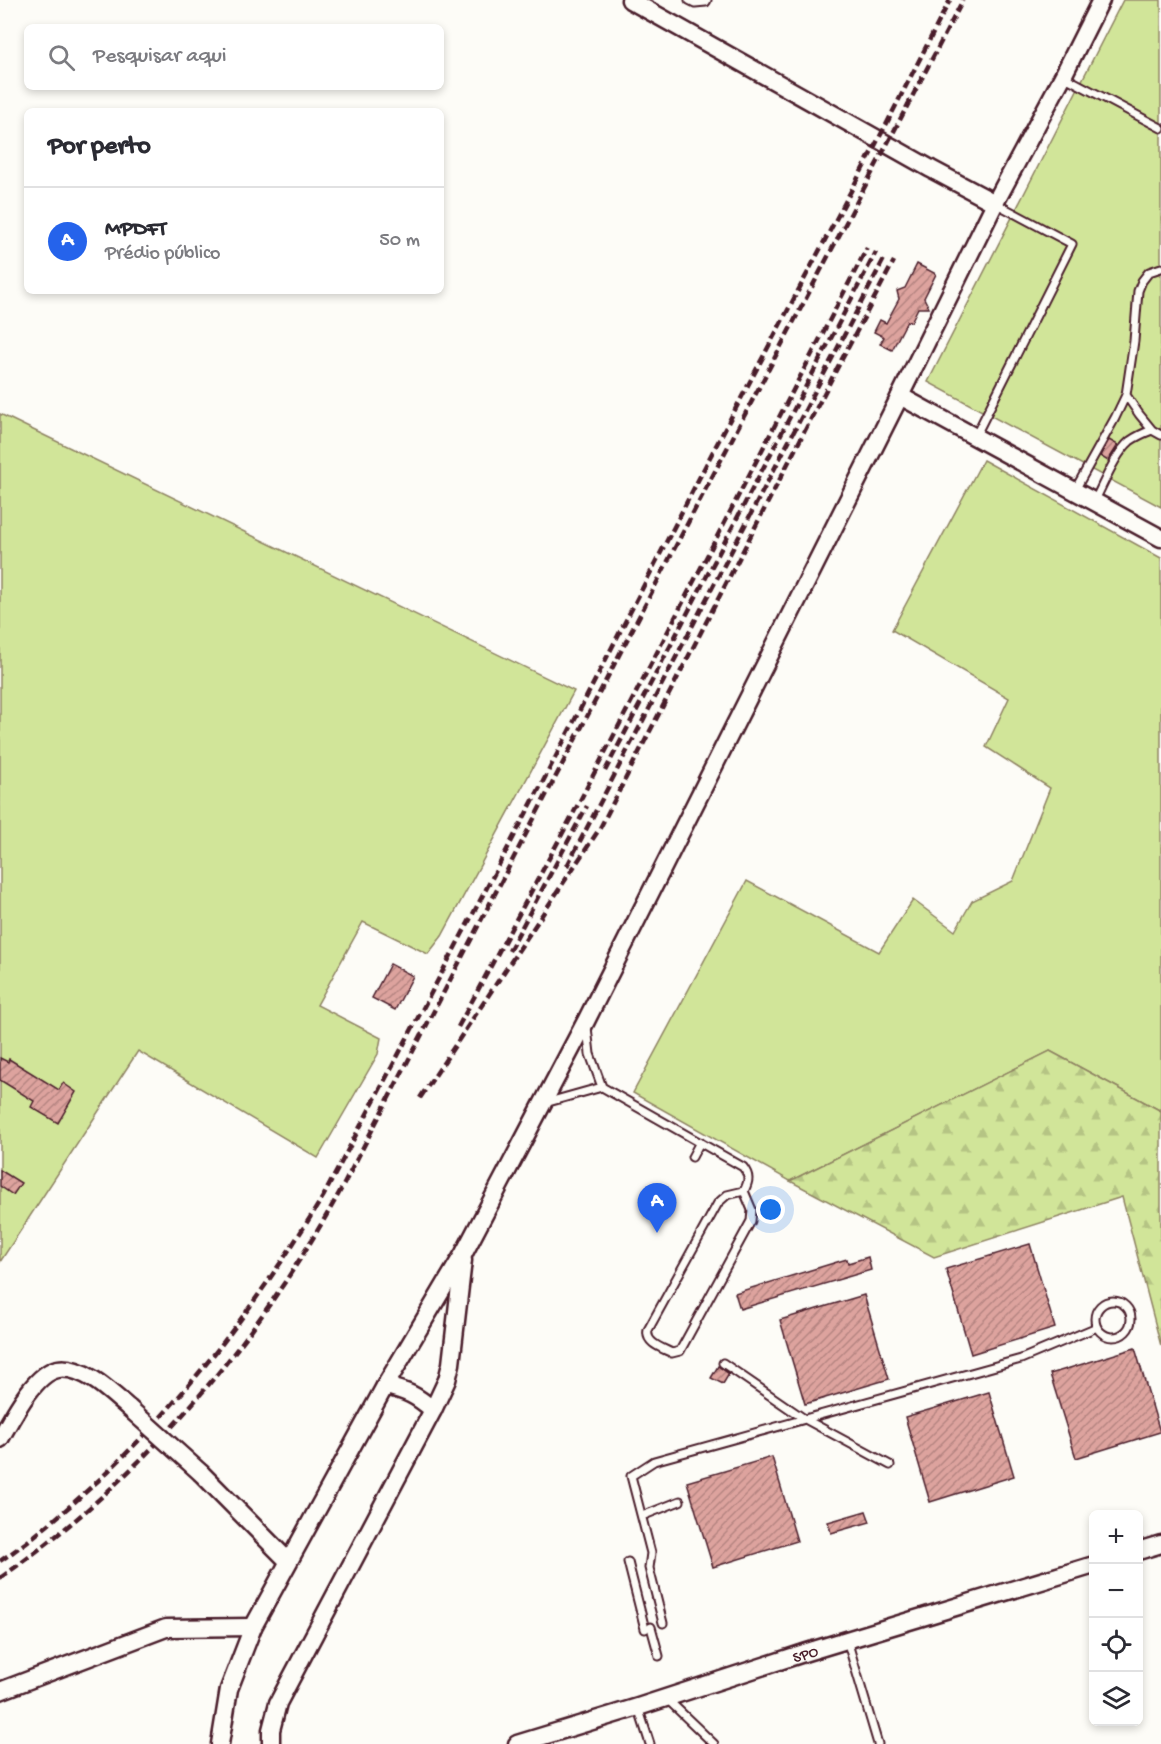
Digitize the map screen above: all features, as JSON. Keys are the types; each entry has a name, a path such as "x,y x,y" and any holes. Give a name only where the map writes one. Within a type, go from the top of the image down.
{"street":[{"path":"630,0 995,203"},
{"path":"220,1744 229,1689 253,1627 385,1386 464,1253 543,1104 995,203 1101,0"},
{"path":"900,396 1095,500 1161,538"},
{"path":"271,1744 271,1730 278,1703 447,1380 451,1364 464,1253"},
{"path":"0,1439 5,1421 20,1406 37,1382 46,1374 57,1369 73,1370 103,1386 129,1408 201,1473 288,1561"},
{"path":"385,1386 418,1397 433,1410"},
{"path":"1143,1549 1161,1544"},
{"name":"SPO","path":"517,1744 1089,1567"},
{"path":"0,1691 166,1628 253,1627"}],"lane":[{"path":"689,0 695,3 707,0"},
{"path":"1063,76 1161,128"},
{"path":"975,437 1072,244 995,203"},
{"path":"1075,490 1126,395 1138,291 1149,272 1161,268"},
{"path":"1126,395 1138,414 1152,430 1161,435"},
{"path":"1095,500 1124,448 1133,439 1152,430"},
{"path":"586,1021 591,1054 602,1088 743,1167 748,1174 749,1182 744,1191 727,1195 718,1203 648,1330 649,1340 672,1353 680,1351 751,1221 752,1210 744,1191"},
{"path":"543,1104 602,1088"},
{"path":"692,1157 700,1142"},
{"path":"1112,1301 1124,1305 1131,1316 1129,1329 1119,1337 1106,1336 1097,1327 1095,1316 1101,1306 1112,1301"},
{"path":"663,1623 649,1568 651,1553 631,1476 654,1461 1020,1359 1097,1327"},
{"path":"723,1363 803,1418 890,1465"},
{"path":"642,1516 680,1501"},
{"path":"628,1562 659,1656"},
{"path":"847,1640 878,1744"},
{"path":"666,1698 714,1744"},
{"path":"638,1707 651,1744"}],"green space":[{"path":"1123,0 1161,0 1161,507 928,382"},
{"path":"0,414 574,691 442,936 428,954 363,922 317,1005 381,1038 378,1054 318,1158 138,1051 0,1262"},
{"path":"983,460 1161,558 1161,1111 1050,1051 790,1181 633,1093 747,881 879,952 913,900 955,931 972,901 1013,881 1050,788 986,747 1009,698 892,630"},
{"path":"1050,1051 1161,1111 1161,1346 1122,1197 934,1257 790,1181"}],"building":[{"path":"917,264 936,274 924,298 929,308 918,308 911,322 907,321 892,350 880,344 884,337 874,332 880,320 886,323 899,299 897,291 905,288"},
{"path":"1109,440 1118,445 1108,461 1100,456"},
{"path":"390,964 413,976 395,1010 372,998"},
{"path":"0,1058 8,1062 9,1059 59,1090 63,1083 76,1092 58,1123 31,1107 34,1101 0,1080"},
{"path":"0,1170 21,1183 13,1195 0,1186"},
{"path":"1030,1244 1055,1328 971,1354 946,1269"},
{"path":"868,1257 871,1270 740,1309 735,1293 847,1259 848,1263"},
{"path":"864,1295 889,1379 805,1404 780,1320"},
{"path":"1135,1348 1160,1432 1076,1458 1050,1374"},
{"path":"718,1366 729,1374 723,1384 711,1378"},
{"path":"989,1392 1014,1476 930,1502 905,1417"},
{"path":"772,1457 797,1541 713,1567 687,1482"},
{"path":"866,1511 870,1522 831,1533 828,1522"}],"railway":[{"path":"0,1561 39,1532 87,1491 163,1415 248,1309 324,1195 537,793 950,0"},
{"path":"0,1578 53,1539 103,1496 150,1450 237,1350 311,1241 344,1184 963,0"},
{"path":"458,1027 573,814 867,248"},
{"path":"605,771 876,252"},
{"path":"567,866 885,257"},
{"path":"420,1098 600,828 894,261"},
{"path":"509,951 587,806"}],"place":[{"name":"MPDFT","path":"657,1233"}]}
